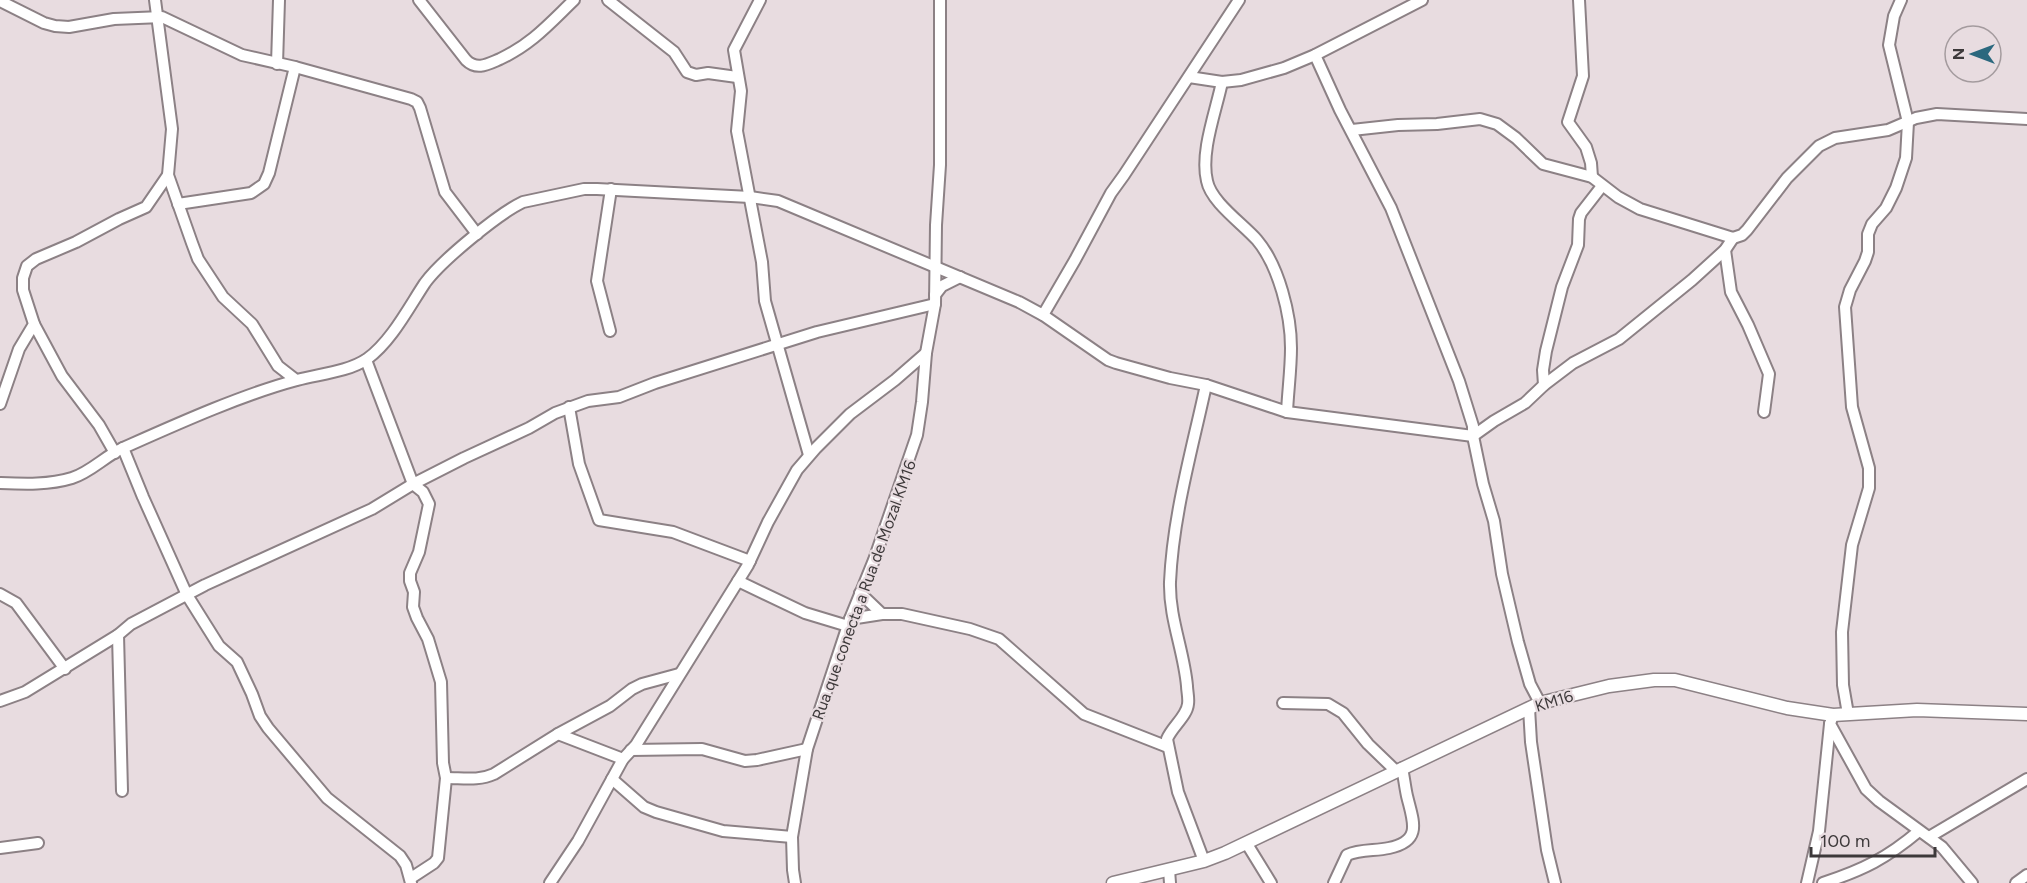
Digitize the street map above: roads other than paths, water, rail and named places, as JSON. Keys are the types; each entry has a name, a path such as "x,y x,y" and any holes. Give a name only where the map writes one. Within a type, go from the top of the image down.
{"street":[{"path":"155,0 172,129 168,175 198,259 223,297 252,324 278,366 296,380"},
{"path":"277,64 279,0"},
{"path":"419,0 466,60 472,66 478,67 516,51 534,39 574,0"},
{"path":"608,0 674,52 687,72 696,75 708,73 737,77"},
{"path":"760,0 734,50 741,91 737,131 762,262 764,296 809,455"},
{"path":"936,268 940,165 940,0"},
{"path":"1043,315 1076,260 1111,193 1239,0"},
{"path":"1189,77 1222,82 1241,80 1284,68 1316,56 1422,0"},
{"path":"1579,0 1583,76 1568,122 1586,147 1592,177"},
{"path":"1848,714 1843,685 1842,632 1852,545 1869,488 1869,468 1852,407 1845,307 1858,271 1868,252 1868,234 1872,224 1886,208 1902,174 1906,158 1908,122 1889,45 1894,16 1901,0"},
{"path":"0,1 44,23 56,26 69,27 114,19 157,17 171,21 242,55 391,93 417,102 442,186 448,198 477,234"},
{"path":"1316,56 1340,110 1391,208 1459,381 1473,426 1483,484 1494,521 1508,602 1535,705 1531,742 1547,850 1555,883"},
{"path":"157,192 177,200 251,193 264,184 269,173 294,67"},
{"path":"1222,82 1205,163 1207,182 1211,192 1258,242 1273,266 1283,297 1291,349 1287,412"},
{"path":"1352,130 1480,119 1497,124 1516,138 1543,164 1592,177 1618,197 1640,209 1733,238 1742,235 1747,230 1787,178 1819,146 1834,138 1888,130 1924,115 2027,119"},
{"path":"168,175 146,207 36,259 27,266 23,278 23,290 34,324 77,399 119,450 187,595 219,646 237,662 260,716 274,736 327,798 400,856 406,865 411,881 438,858 446,777 443,763 441,682 428,639 414,613 414,592 410,581 410,573 419,552 429,504 423,492 413,484 366,360"},
{"path":"1544,385 1545,351 1562,287 1578,245 1579,219 1602,186"},
{"path":"0,483 45,483 68,479 86,472 119,450 224,406 296,380 349,367 366,360 396,328 426,282 477,234 514,206 523,202 584,189 750,197 778,201 1019,302 1043,315 1108,360 1170,378 1206,385 1287,412 1473,436 1526,403 1544,385 1573,363 1619,339 1692,280 1725,250 1733,238"},
{"path":"610,331 597,281 611,189"},
{"path":"1725,250 1731,292 1769,374 1764,412"},
{"name":"Rua que conecta a Rua de Mozal KM16","path":"795,883 792,837 807,749 849,622 874,560 917,435 926,353 935,300 936,268"},
{"path":"0,701 25,692 65,669 131,624 187,595 372,509 413,484 569,407 588,401 619,397 655,383 778,344 935,300 942,286 960,277"},
{"path":"0,404 19,349 34,324"},
{"path":"550,883 578,841 622,759 631,750 661,706 750,561 768,522 797,470 850,414 926,353"},
{"path":"1204,861 1178,792 1167,739 1188,705 1186,676 1172,613 1170,585 1178,506 1206,385"},
{"path":"569,407 579,464 599,520 673,532 750,561"},
{"path":"738,581 805,613 849,622 882,614 902,614 955,625 999,639 1084,714 1168,747"},
{"path":"860,593 882,614"},
{"path":"0,594 16,603 65,669"},
{"path":"117,635 122,791"},
{"path":"446,777 485,778 610,706 632,689 680,674"},
{"name":"KM16","path":"1113,883 1204,861 1247,844 1535,705 1608,686 1654,680 1675,680 1831,719 1848,714 1917,710 2027,714"},
{"path":"1283,703 1328,704 1343,713 1368,744 1399,769 1413,814 1414,826 1407,842 1391,848 1354,852 1347,855 1334,883"},
{"path":"1831,719 1866,789 1942,847 1972,883"},
{"path":"1807,883 1819,831 1831,719"},
{"path":"558,734 622,759"},
{"path":"631,750 702,749 745,760 757,760 807,749"},
{"path":"612,779 644,807 656,812 723,831 792,837"},
{"path":"1823,883 1880,861 1924,834 2027,779"},
{"path":"0,848 38,843"},
{"path":"1247,844 1271,883"},
{"path":"1169,870 1170,883"},
{"path":"2016,883 2027,875"}]}
